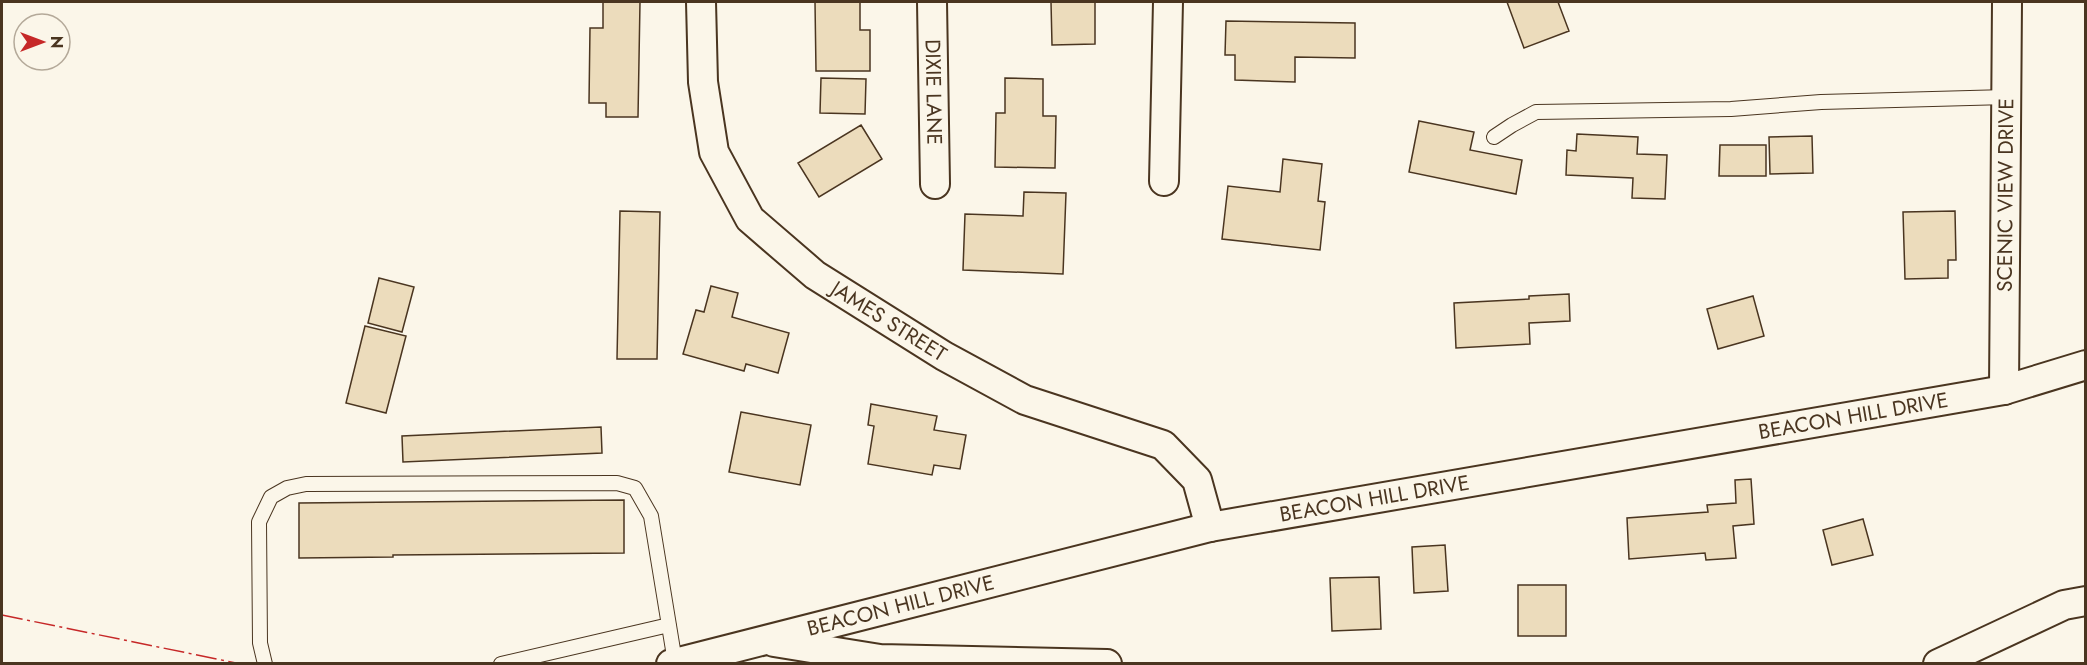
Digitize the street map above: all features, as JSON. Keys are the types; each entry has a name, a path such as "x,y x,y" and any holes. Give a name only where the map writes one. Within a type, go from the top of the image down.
{"street":[{"name":"JAMES STREET","path":"701,2 703,82 714,152 750,219 815,275 944,356 994,384 1024,400 1162,444 1197,480 1210,527"},
{"name":"DIXIE LANE","path":"932,2 935,184"},
{"path":"1164,181 1168,2"},
{"name":"SCENIC VIEW DRIVE","path":"2004,390 2007,2"},
{"name":"BEACON HILL DRIVE","path":"673,663 1210,527 2004,390 2085,365"},
{"path":"1938,663 2064,605 2085,601"},
{"path":"760,640 880,659 1107,663"}],"lane":[{"path":"1494,137 1536,112 1731,109 1821,102 2007,97"},
{"path":"265,663 260,643 259,522 271,497 287,488 306,484 617,483 635,488 651,516 673,663"},
{"path":"501,663 669,625"}],"building":[{"path":"603,2 640,2 638,117 606,117 606,103 589,103 590,28 603,28"},
{"path":"815,2 860,2 860,30 870,30 870,71 816,71"},
{"path":"1051,2 1095,2 1095,44 1052,45"},
{"path":"1507,2 1558,2 1569,31 1524,48"},
{"path":"1226,21 1355,23 1355,58 1295,57 1295,82 1235,80 1235,55 1225,55"},
{"path":"821,78 866,79 865,114 820,113"},
{"path":"1005,78 1043,79 1043,116 1056,116 1055,168 995,167 996,113 1005,113"},
{"path":"1419,121 1474,132 1470,150 1522,160 1516,194 1409,172"},
{"path":"861,125 882,159 819,197 798,163"},
{"path":"1577,134 1638,137 1637,154 1667,155 1665,199 1632,198 1633,178 1566,175 1567,150 1576,151"},
{"path":"1812,136 1813,173 1770,174 1769,137"},
{"path":"1720,145 1766,145 1766,176 1719,176"},
{"path":"1283,159 1322,164 1318,201 1325,202 1320,250 1222,239 1228,186 1280,192"},
{"path":"1024,192 1066,193 1063,274 963,270 965,214 1023,216"},
{"path":"620,211 660,212 657,359 617,359"},
{"path":"1955,211 1956,260 1948,260 1948,278 1905,279 1903,212"},
{"path":"379,278 414,287 402,332 368,323"},
{"path":"711,286 738,293 732,317 789,333 778,373 746,364 744,371 683,354 696,310 704,312"},
{"path":"1569,294 1570,321 1529,323 1530,344 1456,348 1454,303 1529,299 1529,296"},
{"path":"1753,296 1764,336 1718,349 1707,309"},
{"path":"365,326 406,336 386,413 346,403"},
{"path":"871,404 937,416 934,430 966,435 960,469 934,465 932,475 868,464 874,426 868,425"},
{"path":"741,412 811,425 800,485 729,472"},
{"path":"601,427 602,453 403,462 402,436"},
{"path":"1751,479 1754,524 1733,526 1736,558 1706,560 1705,553 1629,559 1627,518 1708,512 1707,505 1736,503 1735,480"},
{"path":"624,500 624,553 299,558 299,503"},
{"path":"1863,519 1873,555 1832,565 1823,530"},
{"path":"1445,545 1448,591 1414,593 1412,547"},
{"path":"1379,577 1381,629 1332,631 1330,578"},
{"path":"1518,585 1566,585 1566,636 1518,636"}],"power":[{"path":"2,615 241,664"}]}
